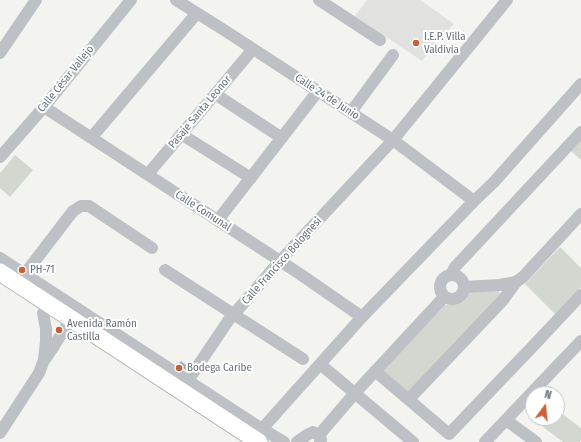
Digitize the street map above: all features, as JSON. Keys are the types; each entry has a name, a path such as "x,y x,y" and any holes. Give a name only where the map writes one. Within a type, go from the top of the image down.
{"highway":[{"path":"0,272 22,279 68,323 254,438"},
{"path":"0,284 43,313 110,337 184,385 254,438"}],"street":[{"path":"0,53 36,0"},
{"name":"Calle César Vallejo","path":"0,157 44,107 131,0"},
{"name":"Calle 24 de Junio","path":"176,0 394,140 474,201"},
{"path":"319,0 380,40"},
{"name":"Calle Francisco Bolognesi","path":"184,385 228,321 280,261 394,140 507,0"},
{"path":"91,138 197,13"},
{"name":"Pasaje Santa Leonor","path":"148,174 253,49"},
{"path":"351,112 394,54"},
{"path":"254,438 362,316 494,182 581,84"},
{"path":"218,220 318,91"},
{"path":"215,94 282,138"},
{"name":"Calle Comunal","path":"44,107 362,316"},
{"path":"451,275 455,267 581,132"},
{"path":"181,134 251,178"},
{"path":"22,279 73,211 81,206 89,206 152,248"},
{"path":"409,399 503,300 516,282 523,277 581,214"},
{"path":"0,258 22,279 110,337"},
{"path":"165,270 303,359"},
{"path":"451,275 458,277 464,287 462,294 459,297 452,299 444,297 439,287 444,278 451,275"},
{"path":"464,287 516,282"},
{"path":"375,371 449,434 581,295"},
{"path":"296,442 313,432 319,438 355,393 444,297"},
{"path":"43,313 46,329 44,360"},
{"path":"0,433 39,373 44,360 68,323"},
{"path":"485,442 581,342"},
{"path":"320,364 413,442"},
{"path":"506,420 536,442"},
{"path":"254,438 284,442"}],"shaded area":[{"name":"I.E.P. Villa Valdivia","path":"367,0 420,0 454,24 422,61 355,16"},
{"path":"581,139 581,160 570,150"},
{"path":"15,155 33,170 10,197 0,188 0,173"},
{"path":"560,247 581,268 581,287 556,315 525,284"},
{"path":"498,289 501,298 411,393 406,393 382,371 443,305 452,305 467,291"},
{"path":"565,416 581,428 580,442 563,442 542,426 565,426"}],"building":[{"path":"181,361 188,367 186,370 178,365"}],"place":[{"name":"I.E.P. Villa Valdivia","path":"416,43"},
{"name":"PH-71","path":"22,270"},
{"name":"Avenida Ramón Castilla","path":"59,330"},
{"name":"Bodega Caribe","path":"179,368"}]}
